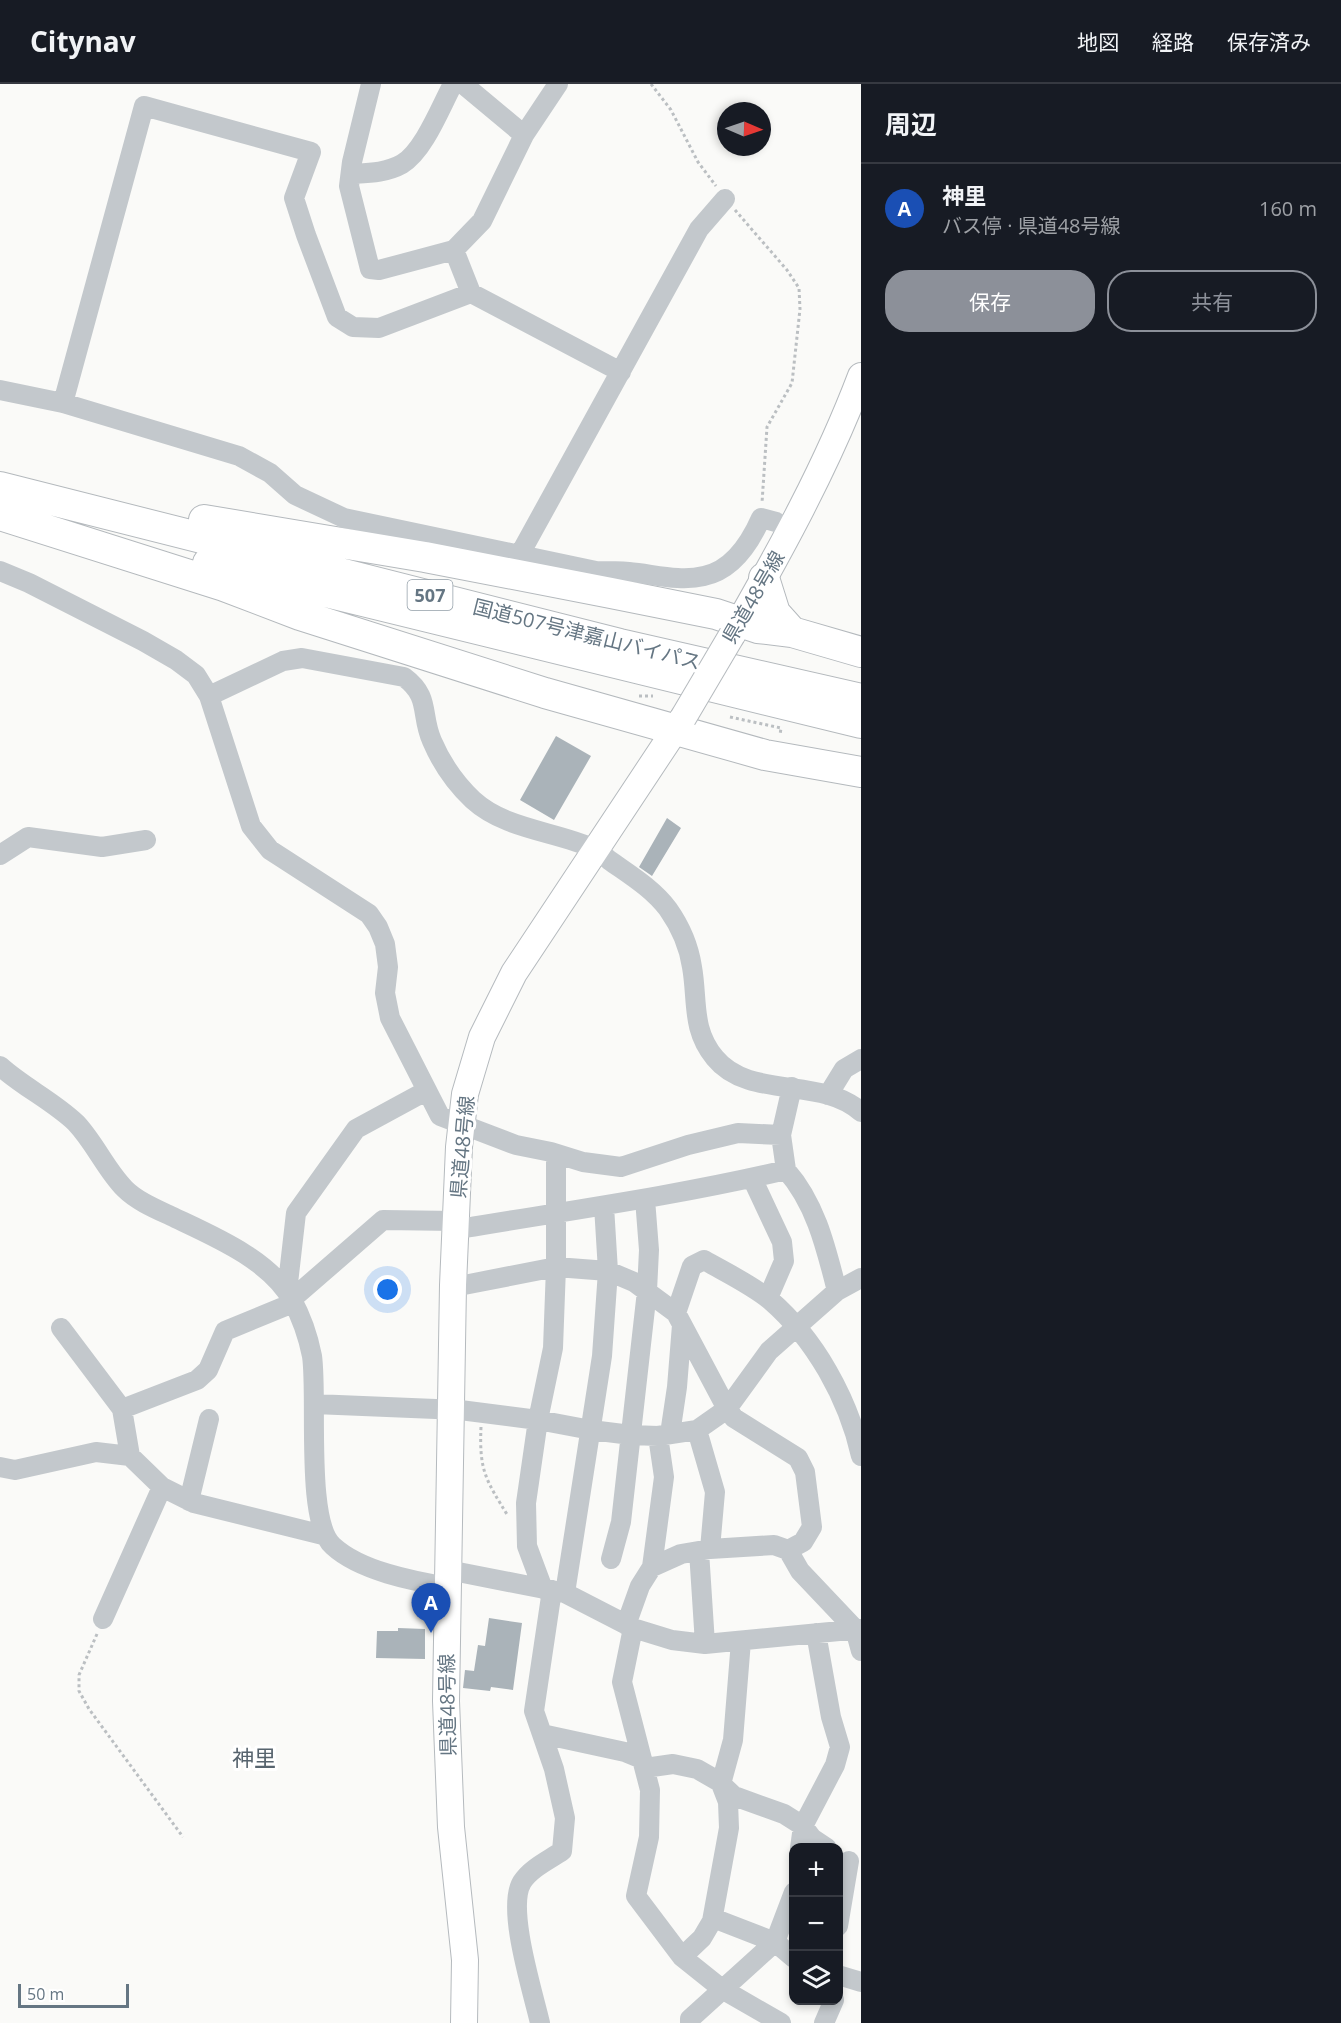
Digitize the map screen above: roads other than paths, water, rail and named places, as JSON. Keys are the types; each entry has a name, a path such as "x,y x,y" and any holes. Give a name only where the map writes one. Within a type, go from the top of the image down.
{"highway":[{"path":"0,485 437,560 704,612 736,628 792,632 861,652"},
{"name":"国道507号津嘉山バイパス","path":"0,485 620,644 861,699"},
{"name":"国道507号津嘉山バイパス","path":"0,510 433,620 861,723"},
{"path":"0,516 224,586 300,615 414,652 679,725 765,755 861,772"},
{"path":"764,578 775,613 792,632"}],"main road":[{"name":"県道48号線","path":"464,2023 465,1960 451,1827 446,1713 453,1285 461,1125 465,1094 473,1062 492,1014 514,973 679,725 736,628 791,530 843,420 861,376"}],"street":[{"path":"371,84 349,186 370,270 379,270 454,250 482,221 524,135 558,84"},
{"path":"351,174 377,173 402,164 419,147 453,84"},
{"path":"463,84 524,135"},
{"path":"63,403 144,106 311,153 294,198 337,317 353,327 379,328 471,293"},
{"path":"520,554 699,229 725,199"},
{"path":"454,250 471,293 621,372"},
{"path":"0,390 63,403 239,456 270,473 295,495 344,518 596,571 672,577 704,576 728,565 744,550 761,518 776,522 791,530"},
{"path":"0,571 29,583 176,660 196,675 209,696 251,826 270,850 369,914 378,927 386,944 388,967 385,993 390,1018 440,1116 516,1145 583,1162 621,1167 688,1145 738,1133 781,1135"},
{"path":"209,696 283,661 302,658 404,677 416,686 423,699 425,721 432,741 456,782 475,801 496,815 597,849 651,891 668,909 687,948 692,968 694,1004 699,1027 716,1060 735,1074 756,1082 828,1095 842,1099 861,1112"},
{"path":"0,855 28,837 102,847 146,840"},
{"path":"828,1095 844,1069 861,1059"},
{"path":"0,1066 76,1124 125,1189 146,1204 234,1247 279,1281 291,1298 303,1322 312,1357 315,1474 323,1535"},
{"path":"792,1087 781,1135 786,1170 800,1186 824,1238 837,1291"},
{"path":"291,1298 296,1213 356,1129 426,1091"},
{"path":"553,1591 527,1546 526,1503 538,1420 554,1348 556,1154"},
{"path":"122,1409 197,1380 208,1370 225,1332 291,1298 383,1220 456,1224 465,1228 645,1199 786,1170"},
{"path":"752,1178 782,1242 784,1261 768,1298"},
{"path":"611,1559 621,1522 647,1291 649,1250 645,1199"},
{"path":"540,2023 516,1920 516,1902 521,1883 527,1876 562,1851 565,1818 554,1769 534,1711 553,1591 591,1430 603,1356 608,1271 604,1206"},
{"path":"781,2023 722,1989 682,1957 636,1896 649,1837 650,1790 622,1682 629,1627 640,1586 652,1567 664,1477 664,1435 677,1387 679,1319 692,1266 704,1260 768,1298 798,1326 835,1385 855,1430 861,1456"},
{"path":"453,1285 464,1285 556,1267 608,1271 634,1281 647,1291 679,1319 734,1418 798,1458 805,1472 812,1527 803,1542 788,1550"},
{"path":"314,1404 450,1410 538,1420 630,1435 664,1435 697,1430 727,1409 769,1351 837,1291 861,1278"},
{"path":"61,1328 122,1409 130,1456 162,1487 189,1501 323,1535 333,1546 361,1563 389,1574 553,1591 629,1627 672,1640 705,1644 858,1629"},
{"path":"189,1501 209,1419"},
{"path":"697,1430 715,1492 704,1550 705,1644"},
{"path":"0,1467 15,1470 96,1452 130,1456"},
{"path":"104,1618 162,1487"},
{"path":"652,1567 681,1554 704,1550 774,1545 788,1550 800,1571 858,1629 861,1651"},
{"path":"801,1843 803,1826 835,1765 840,1747 831,1717 816,1633"},
{"path":"682,1957 702,1938 713,1918 729,1828 728,1802 721,1784 733,1740 741,1641"},
{"path":"542,1734 625,1752 643,1764 673,1764 697,1769 721,1784 734,1796 784,1814 803,1826 812,1838 820,1843"},
{"path":"843,1897 849,1861"},
{"path":"687,2022 775,1942 792,1897"},
{"path":"713,1918 775,1942 789,1954"}],"place":[{"name":"神里","path":"431,1633"}],"district":[{"name":"神里","path":"254,1757"}]}
